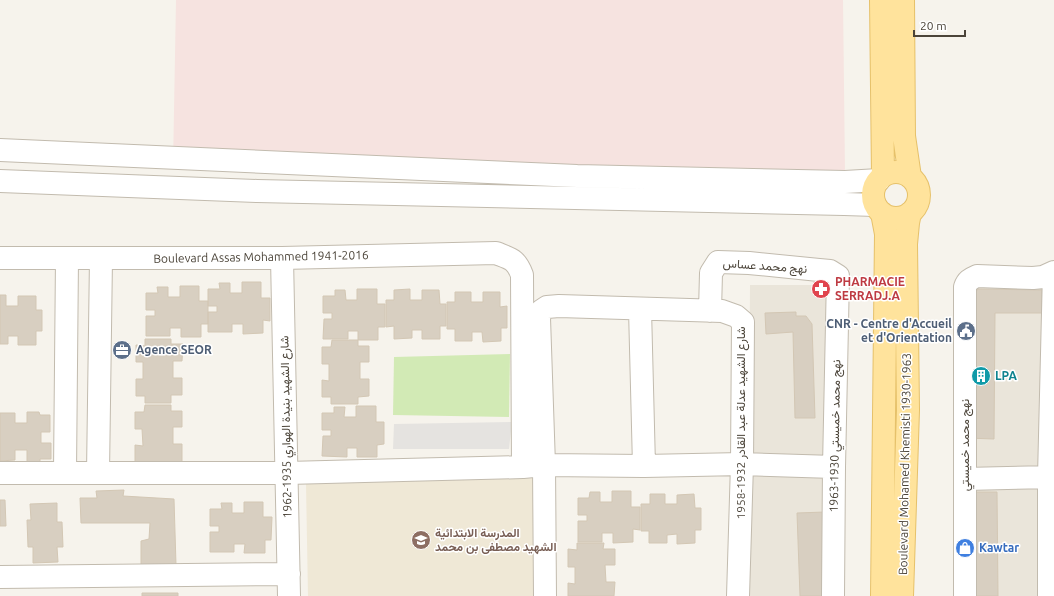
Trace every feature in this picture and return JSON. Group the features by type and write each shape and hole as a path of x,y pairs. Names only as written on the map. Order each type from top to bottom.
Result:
{"main road":[{"name":"Boulevard Mohamed Khemisti 1930-1963","path":"881,0 881,178 874,190 873,195 886,234 882,596"},
{"name":"Boulevard Mohamed Khemisti 1930-1963","path":"902,596 908,410 906,239 910,213 917,204 918,192 917,187 910,177 904,136 903,0"},
{"path":"881,178 887,174 897,172 910,177"},
{"path":"878,209 886,216 896,218 910,213"}],"street":[{"path":"0,150 577,176 837,182 881,178"},
{"path":"0,181 257,191 844,204 878,209"},
{"name":"Boulevard Assas Mohammed 1941-2016","path":"0,258 282,258 496,253 510,258 518,265 522,275 533,466"},
{"path":"65,472 67,258"},
{"path":"98,473 101,258"},
{"name":"شارع الشهيد بنيدة الهواري 1935-1962","path":"282,258 289,596"},
{"name":"نهج محمد عساس","path":"710,311 711,273 718,262 749,263 830,271 838,276"},
{"path":"1049,596 1054,272"},
{"name":"نهج محمد خميستي","path":"965,596 965,288 967,282 971,278 977,276 1033,278 1043,277 1054,272"},
{"name":"نهج محمد خميستي 1930-1963","path":"833,596 838,276"},
{"name":"شارع الشهيد عدلة عبد القادر 1932-1958","path":"533,466 539,318 541,311 547,307 559,306 640,310 710,311 729,313 736,316 743,322 742,464 738,596"},
{"path":"640,310 644,466"},
{"path":"0,473 287,473 533,466 742,464 834,467"},
{"path":"533,466 545,596"},
{"path":"965,479 1051,477"},
{"path":"0,577 289,574"}],"shaded area":[{"path":"176,0 843,0 845,173 173,166"},
{"path":"1044,282 1043,596 965,596 963,305 976,285"},
{"path":"750,285 826,285 835,293 831,596 748,596"},
{"path":"512,422 509,449 393,449 394,424"},
{"name":"المدرسة الابتدائية الشهيد مصطفى بن محمد","path":"535,478 537,596 308,596 306,484"}],"green space":[{"path":"510,354 509,417 393,415 394,357"}],"building":[{"path":"242,282 261,282 261,298 270,298 270,321 263,320 263,333 243,334 243,324 232,324 232,332 208,332 208,312 217,312 217,306 208,306 208,289 220,289 219,283 230,283 230,293 242,293"},
{"path":"180,286 199,286 199,301 208,301 208,324 201,324 201,337 181,337 181,328 170,328 170,336 146,336 146,316 155,316 155,310 146,310 146,293 158,293 157,287 168,287 168,297 180,297"},
{"path":"357,289 377,289 377,304 385,304 385,327 378,327 378,340 358,340 358,331 348,331 348,339 323,339 324,319 332,319 332,313 323,313 323,296 335,296 335,290 345,290 346,300 357,300"},
{"path":"410,289 410,300 422,300 422,290 439,290 440,304 446,304 446,326 440,326 440,339 422,339 422,330 412,330 412,338 394,339 394,326 386,327 386,300 394,300 394,290"},
{"name":"LPA","path":"978,289 1042,290 1042,313 995,313 994,439 966,438 968,303"},
{"path":"455,292 471,292 471,302 483,302 483,292 500,292 500,307 507,306 507,328 501,328 501,341 483,342 482,332 472,332 472,341 455,341 455,329 447,329 447,302 455,302"},
{"path":"0,295 6,295 6,306 18,306 18,296 36,296 36,310 42,310 42,331 36,331 36,345 18,345 18,336 8,336 8,344 0,344"},
{"path":"796,312 796,316 806,316 812,324 815,418 795,418 793,332 766,334 765,313"},
{"path":"145,339 171,339 171,344 183,344 182,361 173,361 173,378 182,378 182,395 171,395 171,403 145,403 145,396 136,396 136,379 143,379 143,362 136,362 136,345 145,346"},
{"path":"332,340 358,340 358,346 369,346 369,362 360,362 360,379 369,379 369,396 358,397 358,404 331,404 331,397 322,397 322,380 329,381 329,364 322,364 322,347 331,347"},
{"path":"145,405 171,405 171,411 182,411 182,427 173,427 173,444 182,444 182,462 171,462 171,470 135,462 135,445 143,446 142,429 135,429 135,412 144,412"},
{"path":"356,406 376,406 376,422 384,422 384,444 377,445 377,457 357,457 357,448 347,448 347,457 322,456 323,436 331,436 331,430 322,430 322,413 334,413 334,407 345,407 344,417 356,417"},
{"path":"27,412 39,412 40,415 50,415 50,432 41,432 41,443 51,443 51,459 40,459 40,462 27,462 27,450 15,450 15,460 0,461 0,413 15,413 15,423 27,423"},
{"path":"124,490 123,496 174,499 176,565 141,566 141,541 149,539 150,523 81,523 80,498 97,498 96,491"},
{"path":"612,491 631,491 631,507 640,507 640,530 633,529 633,542 613,543 613,533 602,533 602,542 578,542 578,521 587,521 587,515 578,515 578,498 589,498 590,492 600,492 600,502 612,502"},
{"path":"967,492 997,492 998,596 968,596"},
{"path":"650,494 665,494 665,504 677,504 677,495 694,494 695,508 701,508 701,530 695,530 695,543 677,544 677,534 667,535 667,543 649,543 649,531 641,531 641,504 650,504"},
{"path":"0,500 5,500 6,526 0,526"},
{"path":"244,502 263,502 263,517 272,517 271,540 265,540 265,553 244,553 245,544 234,544 234,552 210,552 210,532 219,532 219,526 210,526 210,509 222,509 221,503 232,503 232,513 244,513"},
{"path":"57,503 57,522 62,522 63,547 57,547 58,562 33,563 33,547 28,547 27,520 31,520 30,504"},
{"path":"825,512 828,596 800,596 797,513"},
{"path":"577,543 604,543 603,549 615,549 615,565 605,565 606,582 615,582 614,596 568,596 568,583 575,584 575,567 568,567 568,549 577,550"},
{"path":"142,593 178,593 178,596 142,596"}],"place":[{"name":"PHARMACIE SERRADJ.A","path":"821,289"},
{"name":"CNR - Centre d'Accueil et d'Orientation","path":"966,331"},
{"name":"Agence SEOR","path":"122,350"},
{"name":"LPA","path":"981,376"},
{"name":"المدرسة الابتدائية الشهيد مصطفى بن محمد","path":"421,540"},
{"name":"Kawtar","path":"965,548"}]}
